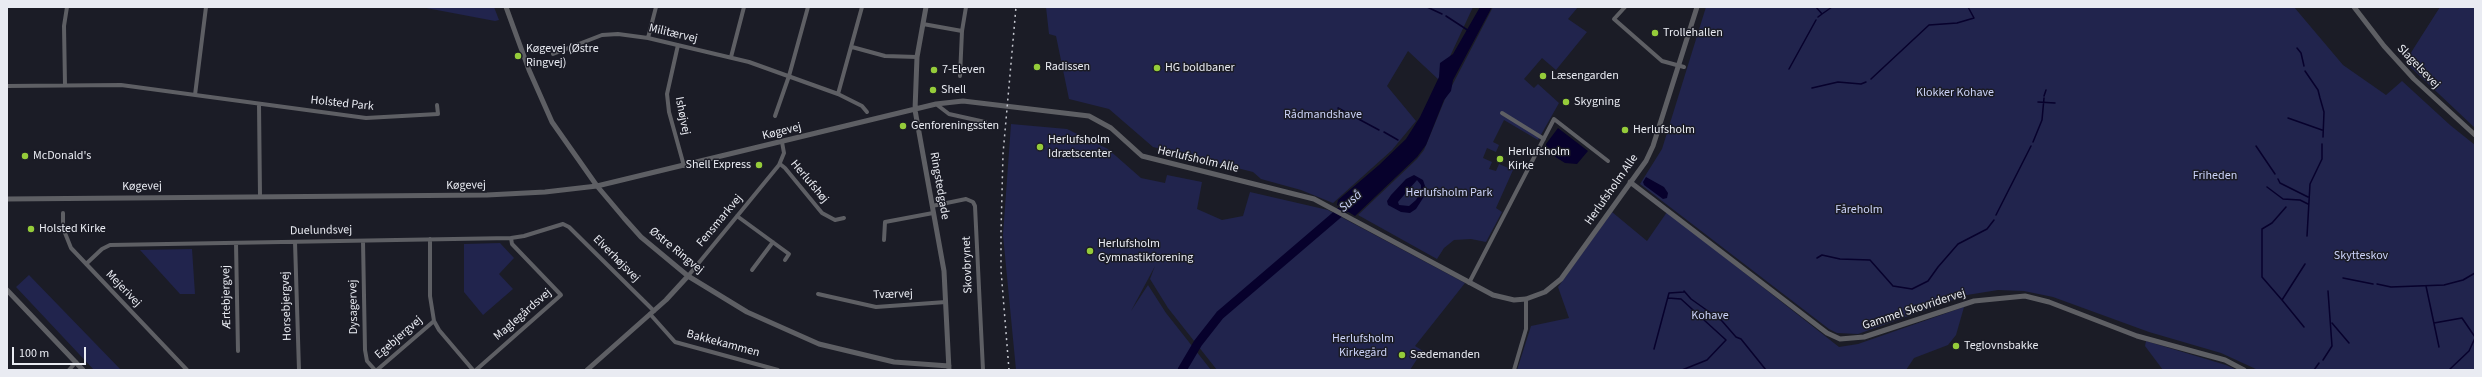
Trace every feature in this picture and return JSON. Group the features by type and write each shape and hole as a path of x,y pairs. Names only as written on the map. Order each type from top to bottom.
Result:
{"street":[{"path":"65,85 64,26 67,7"},
{"path":"195,95 206,7"},
{"name":"Østre Ringvej","path":"506,7 529,70 547,111 597,186 641,237 688,276 747,312 819,344 894,362 949,368"},
{"path":"648,38 656,7"},
{"path":"731,58 744,7"},
{"path":"775,116 789,76 808,7"},
{"path":"838,94 862,7"},
{"name":"Ringstedgade","path":"926,7 917,57 916,110 944,271 949,368"},
{"path":"960,76 962,31 966,7"},
{"path":"1625,7 1614,19 1662,61 1681,67"},
{"name":"Herlufsholm Alle","path":"916,110 936,104 963,101 1088,116 1111,128 1135,151 1150,159 1262,185 1329,205 1469,283 1505,298 1526,299 1545,292 1561,279 1646,161 1653,146 1681,67 1697,7"},
{"name":"Slagelsevej","path":"2354,7 2384,46 2414,79 2475,135"},
{"path":"923,24 962,31"},
{"name":"Militærvej","path":"553,54 602,35 618,34 648,38 731,58 789,76 838,94 862,106 867,112"},
{"name":"Ishøjvej","path":"678,45 667,94 669,112 684,166"},
{"path":"852,47 884,56 917,57"},
{"name":"Holsted Park","path":"7,86 121,85 371,118 438,114 437,105"},
{"path":"259,104 260,196"},
{"path":"936,104 940,109 949,114 985,122"},
{"name":"Køgevej","path":"7,199 260,196 488,196 531,194 597,186 916,110"},
{"path":"1502,113 1544,139"},
{"name":"Herlufsholm Alle","path":"1469,283 1554,119 1608,161"},
{"path":"780,164 784,153 782,142"},
{"name":"Fensmarkvej","path":"586,370 652,313 688,276 780,164"},
{"name":"Herlufshøj","path":"780,164 822,213 835,220 844,218"},
{"name":"Gammel Skovridervej","path":"1630,182 1827,333 1840,339 1864,337 1974,301 2025,296 2049,302 2137,336 2225,360 2244,370"},
{"name":"Skovbrynet","path":"932,206 966,200 973,202 975,206 982,370"},
{"name":"Mejerivej","path":"63,213 65,237 71,248 187,370"},
{"path":"884,240 885,222 933,213"},
{"path":"737,216 789,254 784,260"},
{"name":"Duelundsvej","path":"86,264 102,249 110,245 511,238 530,234 561,224"},
{"name":"Elverhøjsvej","path":"561,224 569,227 652,313"},
{"name":"Maglegårdsvej","path":"475,370 561,295 512,244 511,238"},
{"path":"430,239 430,296 434,321 439,330 475,370"},
{"name":"Dysagervej","path":"363,241 365,350 367,361 376,370"},
{"name":"Horsebjergvej","path":"295,242 299,370"},
{"path":"752,270 773,242"},
{"name":"Ærtebjergvej","path":"236,243 238,351"},
{"path":"7,290 83,370"},
{"name":"Tværvej","path":"818,294 876,307 946,302"},
{"path":"1514,370 1526,329 1526,299"},
{"name":"Bakkekammen","path":"652,313 675,342 778,370"},
{"name":"Egebjergvej","path":"376,370 434,321"},
{"path":"69,370 76,362"}],"green space":[{"path":"421,7 494,7 499,20 495,21"},
{"name":"Rådmandshave","path":"1046,7 1473,7 1439,80 1408,51 1387,86 1416,121 1392,150 1333,203 1301,190 1261,179 1253,172 1153,147 1109,109 1069,99 1056,36 1049,34"},
{"name":"Herlufsholm Park","path":"1493,7 1578,7 1568,19 1587,32 1556,70 1542,58 1524,79 1534,88 1538,84 1559,103 1538,140 1504,120 1493,142 1499,145 1496,152 1487,148 1483,158 1492,162 1489,169 1496,171 1499,164 1513,170 1496,208 1502,212 1486,242 1471,239 1454,240 1444,248 1437,259 1358,215 1417,159 1424,150 1445,99"},
{"name":"Friheden","path":"1706,7 2294,7 2343,65 2386,95 2402,81 2450,125 2475,145 2475,370 2258,370 2221,353 2149,332 2053,297 2024,291 1998,290 1967,295 1858,334 1837,333 1829,329 1640,184 1662,149"},
{"path":"2440,7 2475,7 2475,128 2405,62"},
{"name":"Herlufsholm Kirkegård","path":"1011,124 1067,129 1108,149 1141,178 1165,183 1167,175 1202,182 1197,209 1222,220 1243,216 1250,192 1328,210 1465,283 1415,346 1428,354 1428,356 1422,354 1419,356 1410,370 1217,370 1168,308 1150,279 1155,266 1131,311 1148,285 1166,313 1211,370 1016,370 1003,235"},
{"name":"Kohave","path":"1612,212 1647,241 1667,212 1839,347 1858,344 1964,307 1956,335 1948,345 1914,358 1906,370 1517,370 1531,326 1569,318 1558,287"},
{"path":"500,243 514,258 499,274 513,289 483,315 464,292 464,244"},
{"path":"192,249 195,294 180,294 140,250"},
{"path":"29,275 121,370 94,370 16,287"},
{"path":"2146,341 2226,365 2237,370 2163,370 2145,346"}],"water":[{"path":"1480,7 1492,7 1453,80 1451,91 1444,100 1426,145 1417,157 1355,216 1337,205 1338,200 1379,165 1406,139 1420,117 1439,77 1440,63 1453,54"},
{"path":"1558,128 1588,151 1577,164 1565,163 1546,151 1546,144"},
{"path":"1414,175 1423,180 1427,192 1416,209 1410,213 1401,212 1388,205 1387,201 1406,179","holes":["1417,180 1421,185 1421,191 1416,200 1409,206 1399,205 1398,202"]},
{"path":"1646,177 1664,187 1668,193 1667,198 1663,199 1644,185 1643,182"}],"waterway":[{"path":"1427,7 1442,14"},
{"path":"1816,7 1822,14 1832,7"},
{"path":"1871,79 1929,25 1957,23 1974,18 1968,7"},
{"path":"1818,17 1822,14"},
{"path":"1446,16 1469,31"},
{"path":"1789,69 1816,20"},
{"path":"2297,48 2301,53 2304,66"},
{"path":"2305,71 2318,90 2324,112 2323,137"},
{"path":"1812,88 1838,82 1861,84 1866,82"},
{"path":"2044,96 2046,90"},
{"path":"2033,142 2042,120 2044,98"},
{"path":"2038,102 2055,103"},
{"path":"1338,108 1379,130"},
{"path":"2288,118 2322,130"},
{"path":"1384,132 1398,140"},
{"path":"2307,236 2310,184 2322,159 2322,144"},
{"path":"1996,215 2031,146"},
{"path":"2256,146 2275,174"},
{"path":"2278,179 2280,183 2308,197"},
{"path":"2267,187 2283,199 2300,200 2308,204"},
{"name":"Suså","path":"1182,370 1198,343 1220,315 1352,202"},
{"path":"2282,300 2262,277 2262,229 2272,223 2286,207"},
{"path":"1817,258 1822,255 1840,259 1870,260 1893,286 1912,289 1928,281 1958,244 1987,229 1994,220"},
{"path":"2304,327 2282,300 2305,264"},
{"path":"2377,284 2391,287 2444,285 2463,280 2475,273"},
{"path":"2343,278 2373,284"},
{"path":"2426,286 2439,347"},
{"path":"1684,291 1691,299 1722,321 1736,337 1741,339 1766,370"},
{"path":"2323,360 2332,346 2328,291"},
{"path":"1654,349 1669,293 1684,292"},
{"path":"1668,298 1681,299 1726,340 1707,360 1682,370"},
{"path":"2434,323 2462,318 2475,337"},
{"path":"2332,323 2349,343"},
{"path":"2449,370 2469,351 2475,338"},
{"path":"2314,370 2319,363"}],"railway":[{"path":"1009,370 1001,270 1001,232 1003,154 1016,7"}],"place":[{"name":"Trollehallen","path":"1655,33"},
{"name":"Køgevej (Østre Ringvej)","path":"518,56"},
{"name":"Radissen","path":"1037,67"},
{"name":"HG boldbaner","path":"1157,68"},
{"name":"7-Eleven","path":"934,70"},
{"name":"Læsengarden","path":"1543,76"},
{"name":"Shell","path":"933,90"},
{"name":"Skygning","path":"1566,102"},
{"name":"Genforeningssten","path":"903,126"},
{"name":"Herlufsholm","path":"1625,130"},
{"name":"Herlufsholm Idrætscenter","path":"1040,147"},
{"name":"McDonald's","path":"25,156"},
{"name":"Herlufsholm Kirke","path":"1500,159"},
{"name":"Shell Express","path":"759,165"},
{"name":"Holsted Kirke","path":"31,229"},
{"name":"Herlufsholm Gymnastikforening","path":"1090,251"},
{"name":"Teglovnsbakke","path":"1956,346"},
{"name":"Sædemanden","path":"1402,355"}],"park label":[{"name":"Klokker Kohave","path":"1955,93"},
{"name":"Fåreholm","path":"1859,210"},
{"name":"Skytteskov","path":"2361,256"}]}
